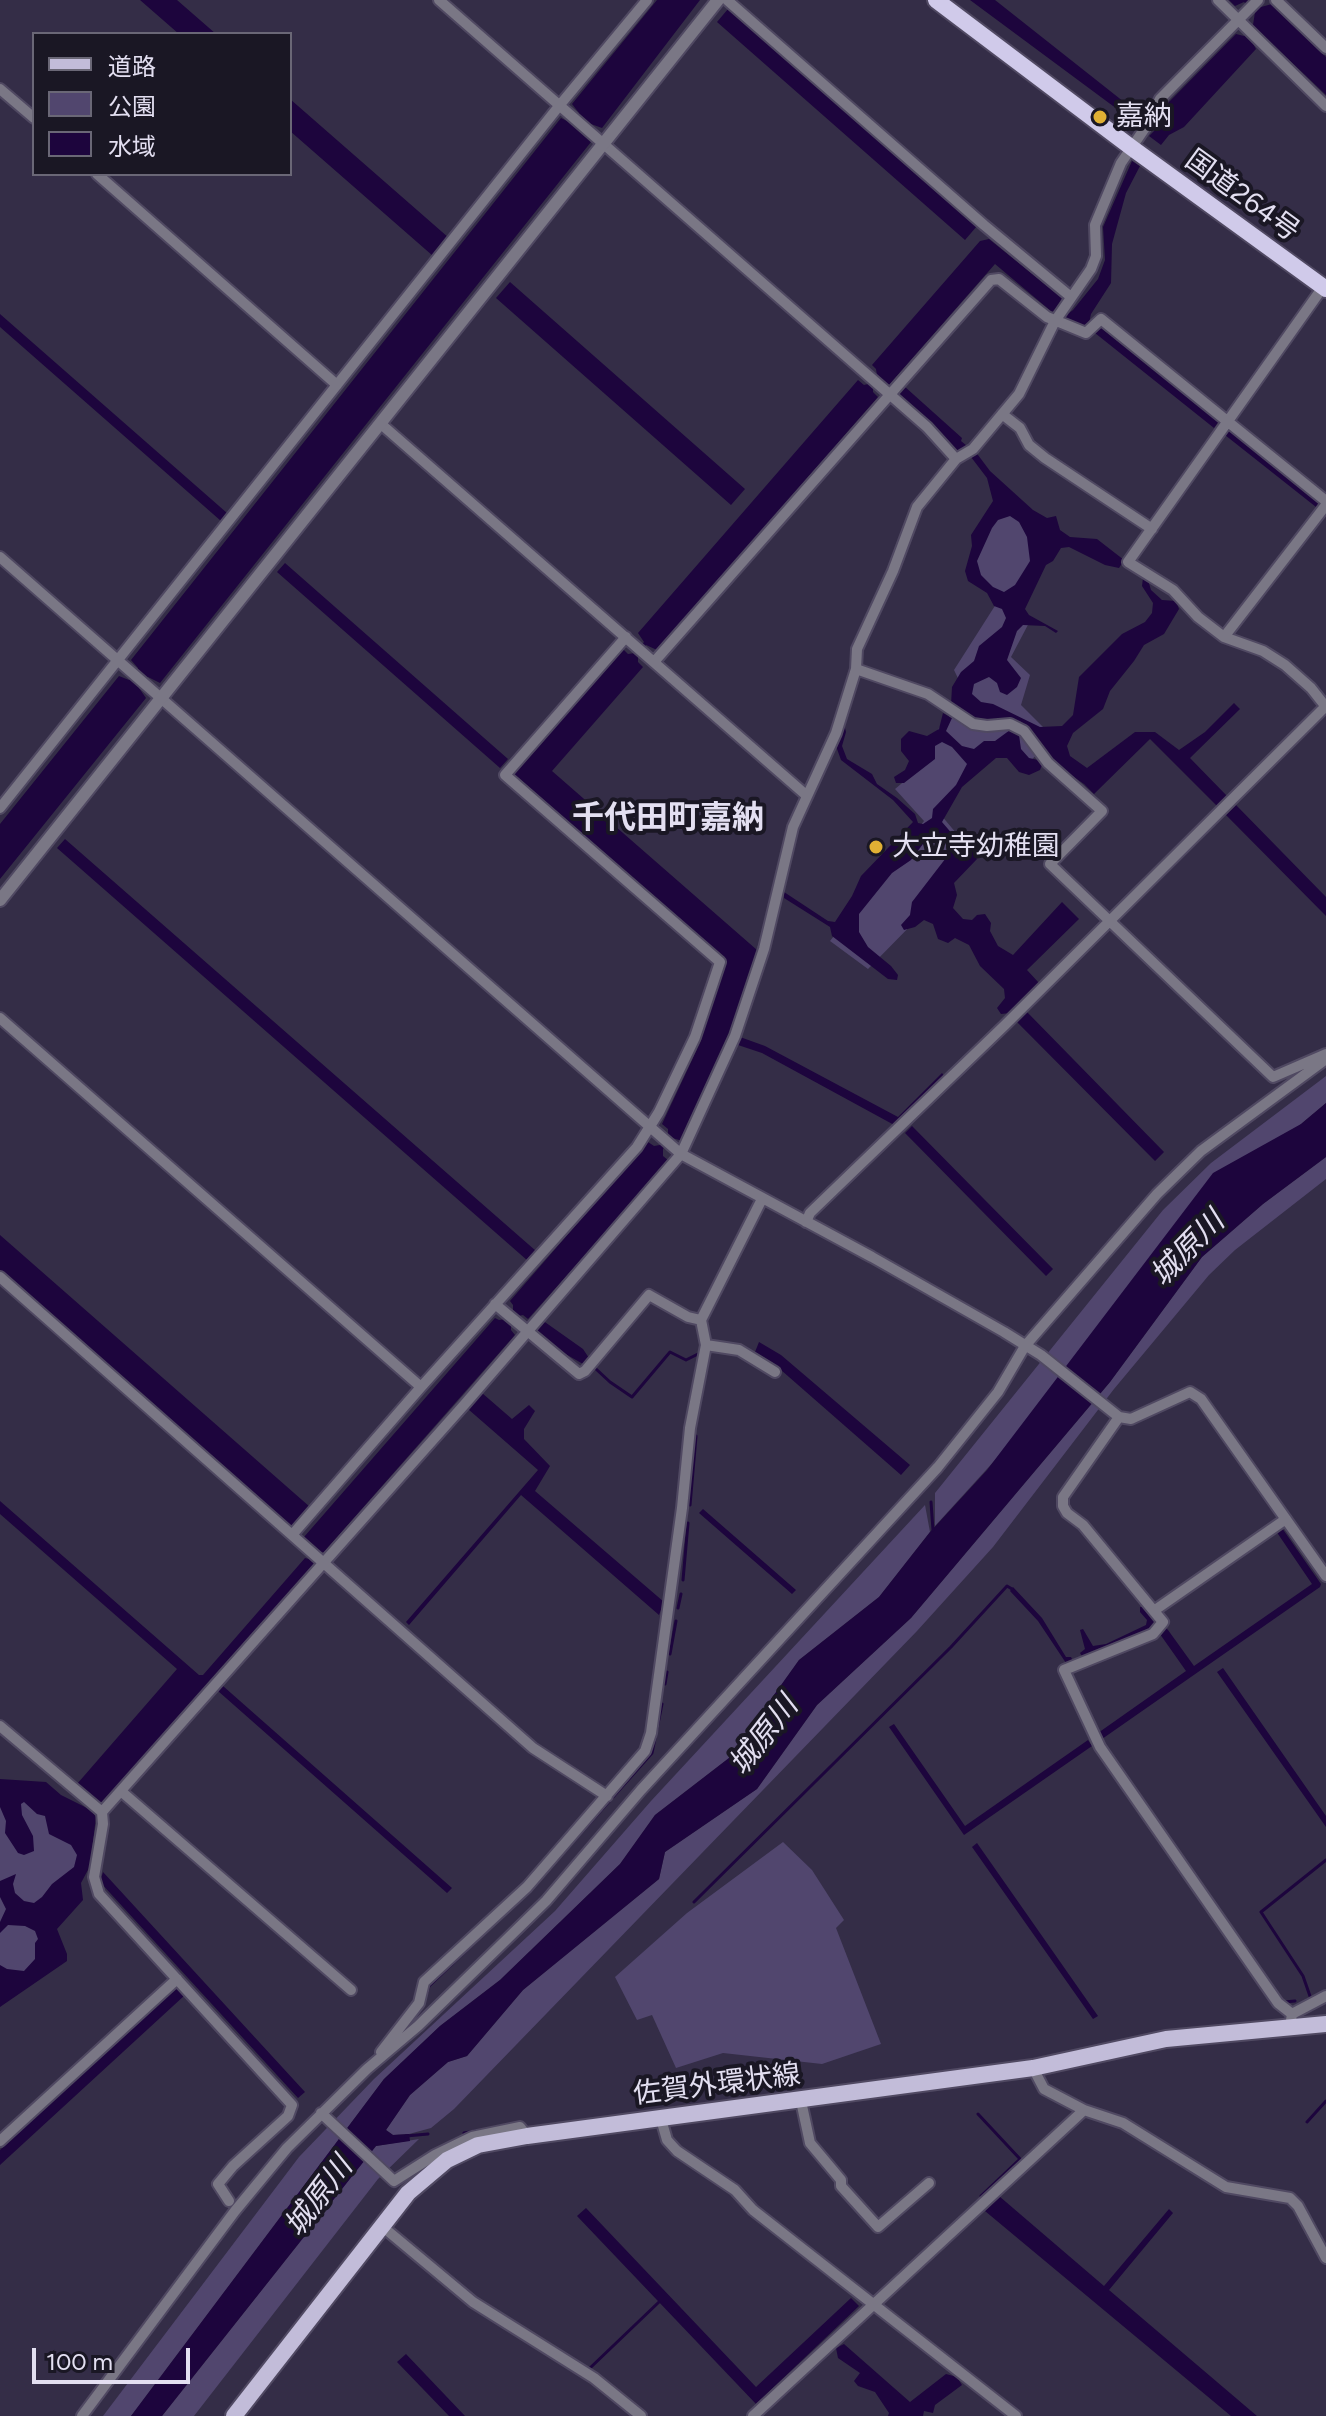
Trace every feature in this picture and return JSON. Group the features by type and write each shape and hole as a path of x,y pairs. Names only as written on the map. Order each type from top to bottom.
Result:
{"highway":[{"name":"国道264号","path":"936,0 1324,288"}],"main road":[{"name":"佐賀外環状線","path":"234,2416 408,2193 447,2160 478,2145 1033,2068 1166,2039 1291,2020 1326,2024"}],"street":[{"path":"439,0 888,395 964,454"},
{"path":"0,808 559,106 647,0"},
{"path":"0,900 718,0"},
{"path":"727,0 972,215 1071,297"},
{"path":"1218,0 1326,106"},
{"path":"102,1812 318,1557 464,1405 681,1154 735,1036 757,974 793,827 836,733 856,669 857,649 893,571 917,507 1002,414 1029,376 1059,314 1091,269 1096,256 1095,225 1121,163 1160,99 1258,0"},
{"path":"1276,0 1326,48"},
{"path":"0,89 32,116"},
{"path":"99,176 337,385"},
{"path":"654,662 991,280 999,279 1086,333 1101,319 1326,503 1224,637"},
{"path":"806,1222 810,1213 1326,707 1311,688 1285,665 1263,651 1224,637 1198,617 1173,590 1128,562 1324,288"},
{"path":"1002,414 1020,428 1029,445 1045,458 1152,529"},
{"path":"381,424 806,795"},
{"path":"0,557 681,1154 872,1257 1041,1355 1116,1414 1131,1419 1190,1392 1201,1399 1326,1576"},
{"path":"292,1535 637,1147 650,1129 695,1037 720,962 505,775 626,637"},
{"path":"856,669 928,694 973,724 1010,724 1024,731 1045,759 1102,811 1050,864 1273,1077 1326,1056"},
{"path":"0,1018 421,1387"},
{"path":"82,2413 235,2211 287,2148 546,1901 652,1779 938,1467 998,1392 1025,1346 1157,1194 1201,1151 1326,1056"},
{"path":"367,2069 419,2003 424,1982 527,1887 645,1751 651,1733 690,1428 706,1345 701,1320 762,1199"},
{"path":"0,1277 533,1748 607,1796"},
{"path":"495,1304 579,1374 585,1371 649,1295 688,1317 701,1320"},
{"path":"706,1345 739,1350 775,1372"},
{"path":"1116,1414 1063,1497 1063,1506 1083,1525 1163,1622 1160,1628 1064,1670 1100,1747 1291,2020 1326,1996"},
{"path":"1155,1610 1286,1519"},
{"path":"0,1726 102,1812 103,1824 94,1877 99,1894 292,2105 288,2116 233,2166 218,2184 229,2201"},
{"path":"122,1792 351,1990"},
{"path":"0,2141 177,1979"},
{"path":"1033,2068 1044,2089 1084,2110 1123,2123 1226,2187 1290,2198 1298,2206 1326,2258"},
{"path":"801,2101 810,2143 841,2180 841,2186 878,2227 929,2183"},
{"path":"753,2416 1084,2110"},
{"path":"321,2113 394,2181 435,2155 472,2137 520,2127 527,2136"},
{"path":"661,2119 667,2140 677,2151 735,2190 753,2210 1016,2416"},
{"path":"383,2227 473,2302 594,2378 641,2416"}],"green space":[{"path":"1005,491 1061,537 1019,610 1030,621 1011,657 1030,675 1021,705 1054,738 1021,770 1000,744 936,809 977,858 868,969 830,941 924,821 895,789 932,758 928,742 966,695 954,670 998,601 971,565"},
{"path":"1326,1076 1326,1103 1301,1124 935,1526 935,1493 1163,1210 1211,1163"},
{"path":"1326,1157 1326,1179 1235,1250 1209,1275 1114,1389 993,1547 917,1631 454,2109 431,2128 393,2135 386,2130 410,2095 448,2062 467,2056 523,1990 659,1879 665,1852 757,1789 817,1705 911,1618 1110,1382 1202,1257 1263,1204"},
{"path":"925,1505 930,1532 879,1597 799,1660 729,1758 655,1815 620,1864 500,1980 440,2026 384,2079 131,2416 103,2416 299,2157 374,2079 555,1911 651,1801"},
{"path":"0,1790 82,1824 82,1868 43,1924 59,1959 0,1996"},
{"path":"783,1842 812,1870 844,1920 836,1928 881,2044 822,2064 723,2053 676,2068 652,2015 637,2020 615,1977 687,1913"},
{"path":"419,2139 378,2179 194,2416 162,2416 376,2146"}],"water":[{"path":"140,0 177,0 214,32 177,32"},
{"path":"657,0 700,0 602,128 591,124 584,132 591,142 160,683 148,677 139,688 146,698 0,879 0,824 119,676 129,680 138,668 131,660 561,118 571,123 579,113 572,104"},
{"path":"970,0 995,0 1143,117 1142,124 1140,126"},
{"path":"1229,0 1254,0 1261,7 1272,4 1326,57 1326,95 1261,33 1252,42 1256,49 1184,127 1169,135 1161,145 1149,136 1156,129 1167,104 1236,34 1244,36 1253,25 1255,12 1244,2 1235,6"},
{"path":"728,9 977,226 965,240 717,22"},
{"path":"292,101 449,238 433,256 292,133"},
{"path":"1132,161 1140,166 1126,193 1112,244 1111,283 1091,314 1089,323 1084,327 1069,321 1055,310 1052,312 995,264 889,385 881,379 873,388 878,397 657,650 646,645 638,656 638,662 643,667 552,771 757,950 728,1038 683,1141 672,1138 663,1149 663,1156 669,1161 528,1319 518,1316 511,1324 515,1335 324,1552 319,1553 313,1566 101,1805 77,1784 177,1669 0,1514 0,1501 199,1675 203,1675 305,1558 309,1559 317,1550 304,1537 495,1318 506,1319 513,1311 510,1301 648,1142 654,1146 660,1145 668,1135 668,1129 662,1124 700,1043 726,959 514,774 623,649 628,654 635,653 644,642 638,633 858,380 864,385 868,384 877,375 872,365 980,241 989,239 1062,298 1058,306 1069,313 1073,310 1098,279 1105,260 1103,227"},
{"path":"510,282 745,489 731,505 496,298"},
{"path":"0,314 227,513 221,521 0,327"},
{"path":"1100,327 1219,421 1214,428 1095,333"},
{"path":"904,386 962,438 961,441 978,455 990,471 1033,510 1047,518 1056,516 1060,530 1070,537 1097,539 1124,560 1119,568 1105,565 1069,547 1061,548 1053,561 1046,565 1025,609 1029,615 1058,631 1056,633 1045,626 1023,625 1017,631 1007,660 1021,678 1017,687 1007,695 1000,692 997,683 989,677 974,684 972,694 981,702 993,704 1040,727 1062,726 1073,715 1079,677 1122,634 1145,622 1152,613 1153,603 1142,586 1143,578 1148,580 1151,590 1162,600 1176,601 1179,609 1164,634 1144,645 1110,691 1103,709 1073,733 1067,746 1070,756 1087,768 1135,732 1155,732 1179,750 1205,732 1234,703 1240,709 1190,758 1227,796 1217,806 1150,739 1094,794 1049,760 1040,770 1029,775 1019,772 1007,758 996,758 962,787 942,822 954,836 970,847 977,859 954,883 957,895 953,908 963,919 972,920 977,915 985,914 998,946 1013,955 1062,902 1079,919 1027,970 1039,983 1010,1013 1001,1014 997,1008 1005,998 1004,989 980,966 969,945 955,938 948,943 938,939 933,924 924,920 904,930 901,925 910,915 912,902 949,854 945,841 935,836 926,840 911,860 892,873 859,914 859,932 868,947 891,966 898,975 897,980 888,979 832,936 830,927 784,898 784,892 828,921 835,922 861,876 913,822 893,800 841,760 836,746 844,724 846,732 842,746 847,759 872,774 877,784 897,798 915,814 918,823 923,824 932,818 933,809 956,785 967,764 952,747 942,742 935,746 935,759 904,783 896,783 894,777 905,770 909,761 901,751 901,739 909,731 927,736 939,729 943,713 952,718 946,731 962,746 974,749 984,741 995,741 1010,730 1019,735 1021,749 1029,758 1038,760 1046,755 1021,722 1009,718 989,723 977,720 951,705 952,687 961,672 974,661 979,646 1002,627 1006,618 987,593 968,581 965,571 972,546 971,535 993,501 987,478 971,457 963,451 956,451 898,393","holes":["1010,516 1019,522 1027,537 1030,561 1015,585 1004,592 993,587 981,575 977,561 998,520"]},
{"path":"1228,430 1319,502 1316,507 1225,435"},
{"path":"285,563 508,759 500,768 277,572"},
{"path":"1236,805 1326,897 1326,916 1226,815"},
{"path":"65,839 536,1251 528,1261 57,848"},
{"path":"1027,1012 1164,1152 1155,1161 1017,1022"},
{"path":"740,1037 765,1046 898,1117 942,1073 945,1077 896,1126 762,1053 738,1045"},
{"name":"城原川","path":"1326,1103 1326,1157 1263,1204 1202,1257 1110,1382 911,1618 817,1705 757,1789 665,1852 659,1879 523,1990 467,2056 448,2062 410,2095 386,2130 393,2135 409,2134 410,2141 376,2146 162,2416 131,2416 384,2079 440,2026 500,1980 620,1864 655,1815 729,1758 799,1660 879,1597 930,1532 987,1470 1213,1173 1301,1124"},
{"path":"912,1126 1053,1269 1046,1276 905,1133"},
{"path":"0,1235 310,1507 292,1527 0,1271"},
{"path":"542,1320 583,1349 589,1358 583,1364 555,1348 534,1331"},
{"path":"759,1342 781,1355 910,1465 901,1475 773,1363 755,1352"},
{"path":"482,1393 512,1419 529,1405 535,1411 524,1429 524,1439 550,1466 535,1491 664,1602 659,1615 521,1495 409,1625 406,1622 538,1470 468,1409"},
{"path":"703,1509 796,1590 792,1594 699,1513"},
{"path":"1282,1528 1321,1584 1320,1587 1102,1739 1098,1733 1186,1671 1155,1627 1083,1658 1080,1653 1085,1649 1080,1630 1083,1629 1093,1646 1106,1644 1146,1625 1147,1620 1140,1612 1140,1607 1145,1607 1168,1630 1194,1666 1312,1584 1276,1531"},
{"path":"1013,1587 1042,1618 1066,1657 1071,1657 1073,1661 1066,1663 1038,1621 1010,1591"},
{"path":"1223,1668 1326,1816 1326,1827 1217,1672"},
{"path":"223,1686 452,1888 447,1893 218,1691"},
{"path":"894,1724 965,1826 1088,1740 1092,1746 964,1835 889,1727"},
{"path":"0,1779 46,1782 61,1795 91,1810 96,1817 90,1866 81,1883 83,1900 57,1929 67,1961 0,2007 0,1965 24,1971 35,1959 38,1939 35,1931 25,1926 8,1925 0,1933 0,1922 6,1909 0,1897 0,1881 16,1874 13,1884 15,1893 24,1901 34,1903 74,1867 77,1855 71,1845 49,1834 45,1816 37,1814 24,1802 21,1804 22,1815 33,1836 34,1851 24,1855 18,1853 5,1833 6,1821 0,1807"},
{"path":"977,1843 1098,2016 1093,2019 972,1847"},
{"path":"103,1872 305,2092 298,2098 100,1882"},
{"path":"177,1987 185,1995 0,2165 0,2150"},
{"path":"999,2196 1104,2286 1169,2209 1173,2213 1109,2290 1257,2416 1231,2416 985,2211"},
{"path":"586,2208 756,2387 851,2298 859,2306 756,2404 577,2216"},
{"path":"844,2344 910,2402 946,2374 957,2377 962,2385 935,2405 933,2413 924,2411 923,2416 888,2416 875,2392 858,2386 854,2381 860,2373 838,2358 836,2348"},
{"path":"406,2354 465,2416 449,2416 397,2362"}],"waterway":[{"path":"596,1369 632,1397 670,1352 686,1360 700,1353"},
{"path":"690,1505 696,1436"},
{"path":"931,1502 933,1530"},
{"path":"683,1580 688,1523"},
{"path":"694,1902 951,1647 1007,1586 1012,1589"},
{"path":"678,1608 681,1594"},
{"path":"670,1654 676,1621"},
{"path":"665,1684 667,1672"},
{"path":"532,1888 652,1753 662,1704"},
{"path":"1307,2000 1311,1999 1303,1976 1261,1912 1326,1860"},
{"path":"426,1995 429,1986 512,1907"},
{"path":"1284,2002 1295,2001"},
{"path":"1307,2122 1326,2101"},
{"path":"978,2114 1020,2159 981,2196"},
{"path":"464,2133 476,2131"},
{"path":"406,2136 428,2134"},
{"path":"590,2368 659,2302"}],"place":[{"name":"嘉納","path":"1100,117"},
{"name":"大立寺幼稚園","path":"876,847"}],"district":[{"name":"千代田町嘉納","path":"668,819"}]}
